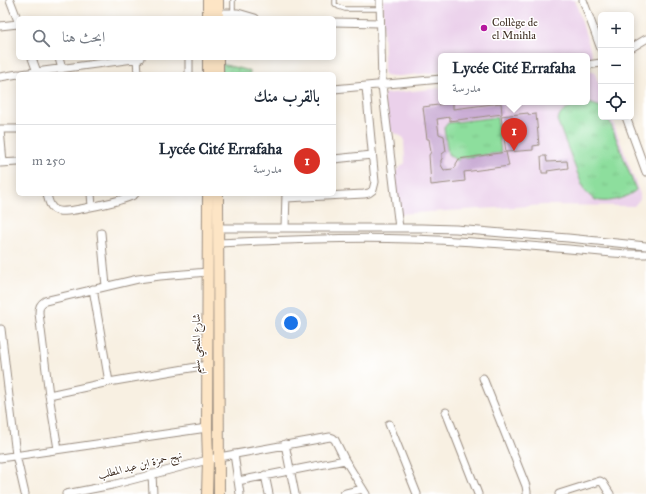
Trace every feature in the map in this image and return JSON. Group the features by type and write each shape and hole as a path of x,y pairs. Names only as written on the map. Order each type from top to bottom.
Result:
{"main road":[{"path":"208,0 208,16"},
{"path":"218,0 218,16"},
{"path":"208,60 208,72"},
{"path":"218,60 218,72"},
{"name":"شارع المنجي سليم","path":"207,494 208,196"},
{"name":"شارع المنجي سليم","path":"218,196 219,494"}],"street":[{"path":"10,0 16,16"},
{"path":"380,0 382,85 398,228"},
{"path":"586,1 601,48"},
{"path":"218,16 233,12 248,16"},
{"path":"0,26 16,22"},
{"path":"336,22 380,22"},
{"path":"634,46 646,39"},
{"path":"33,60 37,72 123,60"},
{"path":"60,60 62,69"},
{"path":"137,60 138,72"},
{"path":"189,60 189,72"},
{"path":"0,77 16,74"},
{"path":"336,90 438,79"},
{"path":"336,194 369,193 373,190 375,182 366,86"},
{"path":"627,120 643,153 646,172"},
{"path":"16,129 0,129 1,162 16,162"},
{"path":"336,160 372,154"},
{"path":"48,196 53,209 59,211 92,206 131,196"},
{"path":"91,196 92,206"},
{"path":"285,228 286,196"},
{"path":"218,228 456,229 646,246"},
{"path":"456,229 456,240"},
{"path":"101,233 106,286"},
{"path":"218,243 309,239 456,240 627,254 646,254"},
{"path":"58,449 49,395 39,313 40,306 45,301 106,286 160,276 208,272"},
{"path":"93,289 109,382"},
{"path":"1,329 16,455 25,494"},
{"path":"49,395 109,382 208,366"},
{"path":"483,378 526,486 527,494"},
{"path":"446,412 478,494"},
{"path":"389,424 417,494"},
{"path":"0,458 207,428"},
{"name":"نهج حمزة ابن عبد المطلب","path":"66,494 112,485 219,457 330,437 335,440 345,460"},
{"path":"285,444 295,494"},
{"path":"234,454 240,494"},
{"path":"238,480 345,460 364,492 344,494"},
{"path":"152,474 153,494"},
{"path":"265,475 269,494"},
{"path":"559,494 600,481 610,494"}],"lane":[{"path":"233,0 233,12"},
{"path":"335,0 335,4 345,9 380,9"}],"shaded area":[{"name":"Collège de el Mnihla","path":"383,0 575,0 593,58 590,58 590,53 438,53 438,72 390,77 384,74"},
{"path":"594,71 598,82 598,120 612,120 640,194 640,199 634,206 544,205 397,214 394,173 405,163 404,138 388,129 383,94 438,88 438,105 590,105 590,72"}],"green space":[{"path":"222,64 250,71 250,72 222,72"},
{"path":"590,103 598,106 598,120 609,120 636,190 627,196 616,200 599,201 591,197 584,190 557,120 565,110 576,105 590,105"},
{"path":"497,117 501,153 459,158 457,161 448,154 444,128 448,123"}],"building":[{"path":"453,105 453,109 485,105 501,105 502,114 450,121 450,117 437,119 439,134 444,136 446,151 442,154 441,165 444,170 453,169 456,167 459,159 506,152 509,166 464,172 465,181 431,185 429,155 431,152 429,139 427,139 423,107"},
{"path":"528,113 529,115 536,114 539,145 533,146 533,150 506,152 501,116"},
{"path":"541,156 546,156 547,162 567,161 568,168 542,173"}],"place":[{"name":"Collège de el Mnihla","path":"484,28"},
{"name":"Lycée Cité Errafaha","path":"514,151"}]}
